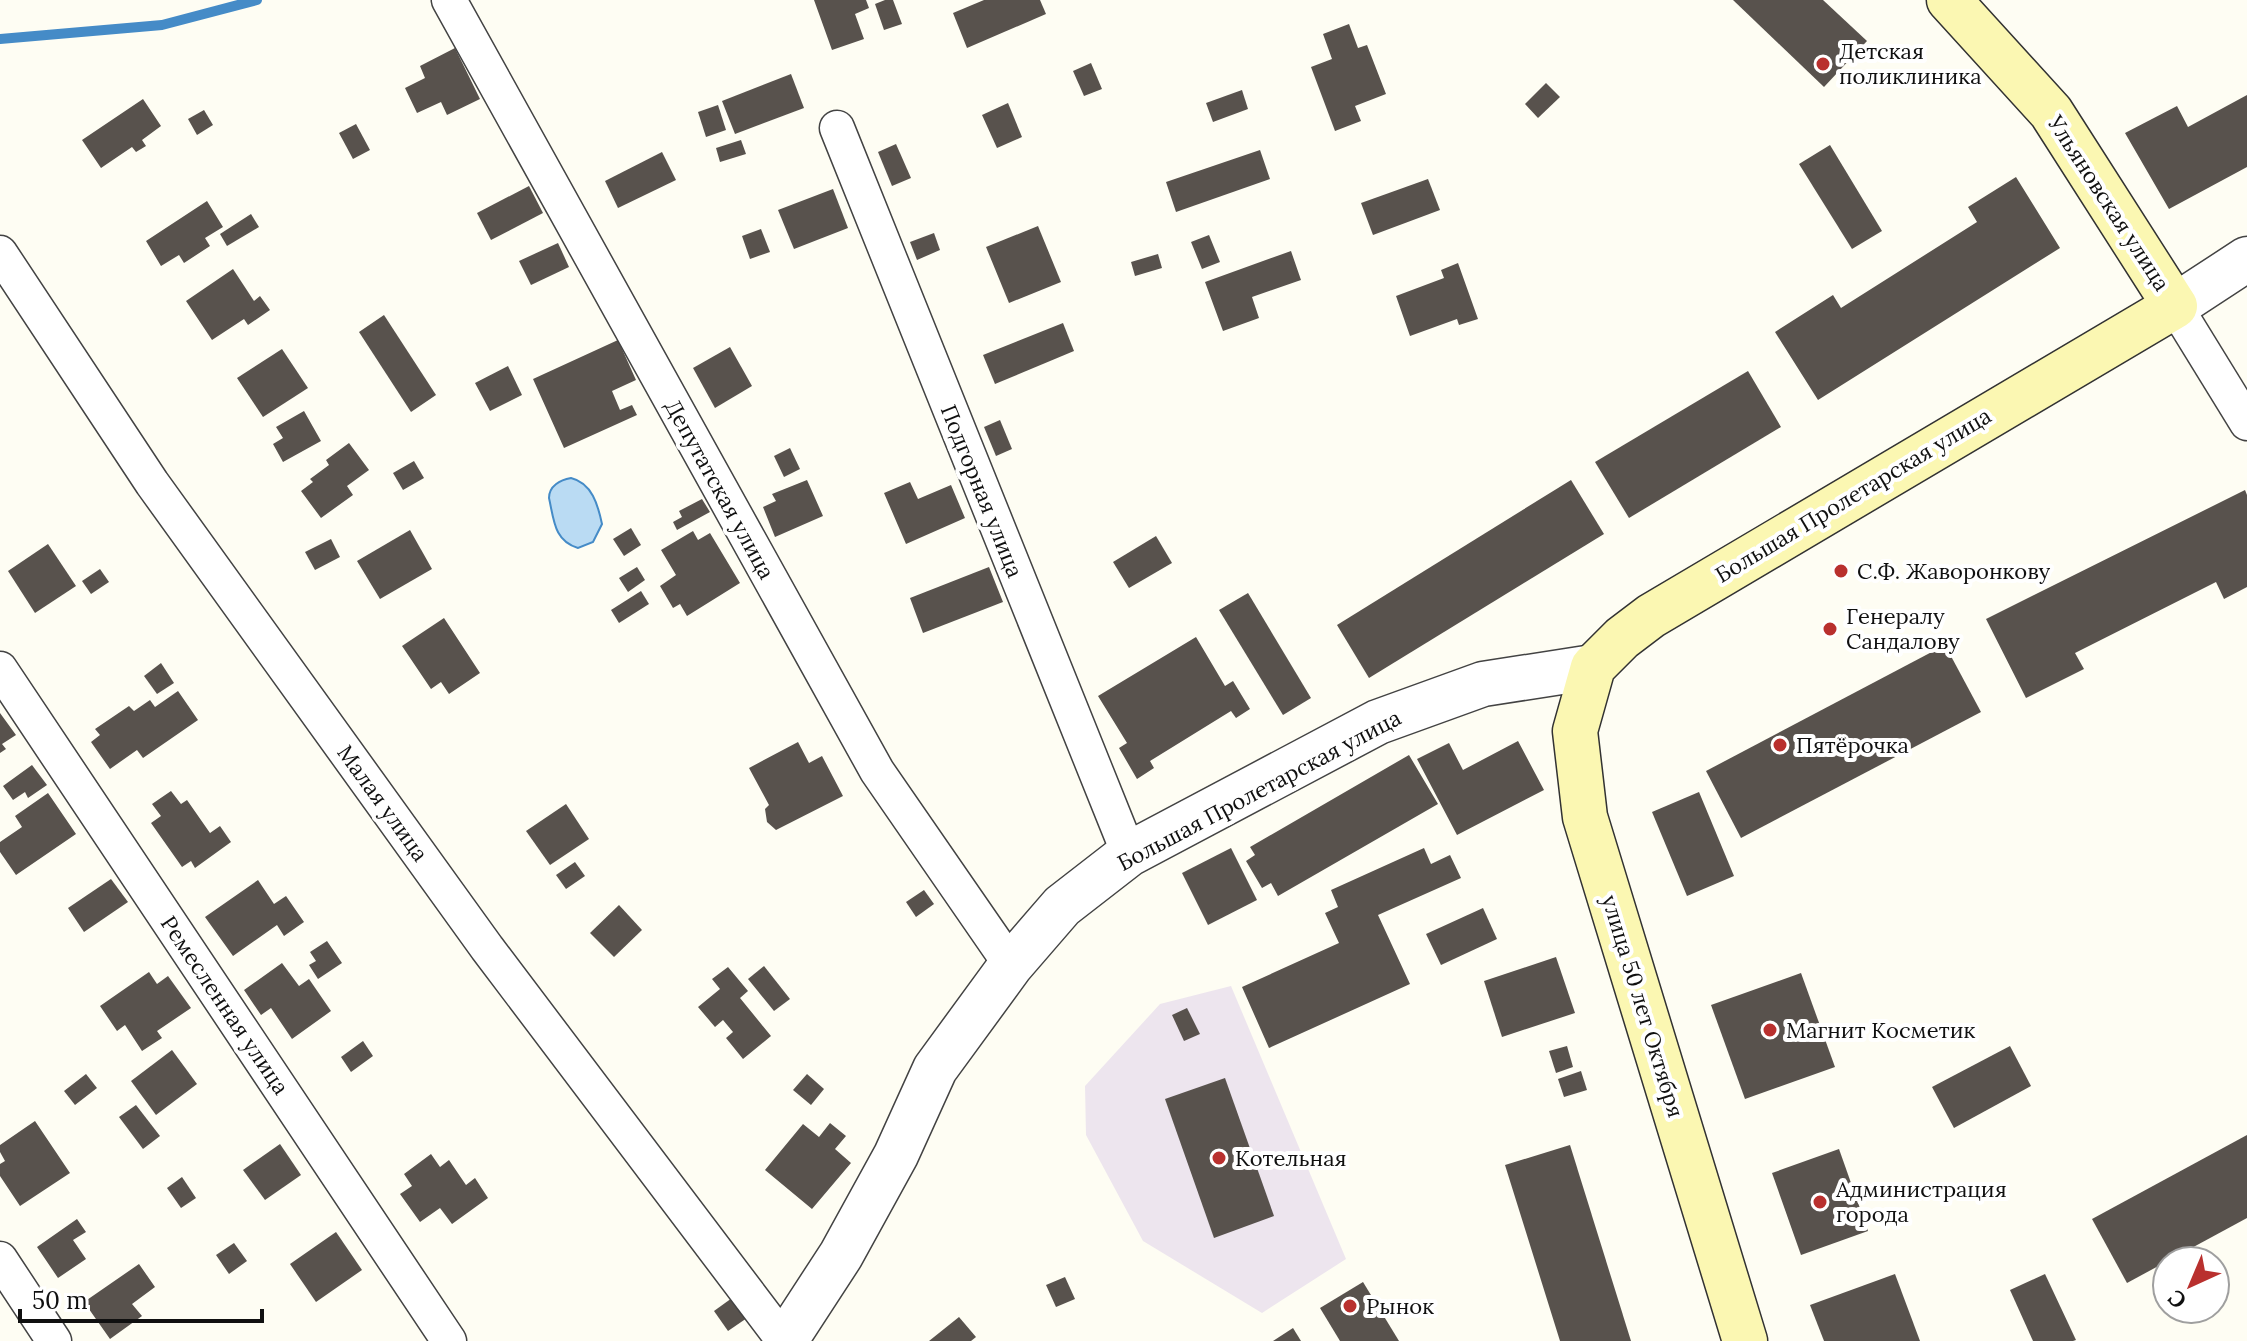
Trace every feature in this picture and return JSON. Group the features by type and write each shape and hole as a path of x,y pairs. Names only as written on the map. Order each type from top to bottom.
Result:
{"main road":[{"name":"Ульяновская улица","path":"1949,0 2051,112 2175,306"},
{"name":"Большая Пролетарская улица","path":"1593,667 1622,638 1651,616 2175,306"},
{"name":"улица 50 лет Октября","path":"1593,667 1575,731 1585,817 1745,1341"}],"street":[{"name":"Депутатская улица","path":"449,0 877,771 1011,965"},
{"name":"Подгорная улица","path":"837,128 1129,854"},
{"name":"Малая улица","path":"0,253 152,483 478,935 785,1341"},
{"name":"Большая Пролетарская улица","path":"2175,306 2247,259"},
{"name":"Ульяновская улица","path":"2175,306 2247,423"},
{"name":"Большая Пролетарская улица","path":"785,1341 841,1255 896,1155 935,1069 1011,965 1062,906 1129,854 1378,722 1483,684 1593,667"},
{"name":"Ремесленная улица","path":"0,669 449,1341"},
{"path":"0,1259 54,1341"}],"shaded area":[{"path":"1231,986 1346,1259 1262,1313 1143,1241 1086,1135 1085,1086 1160,1004"}],"water":[{"path":"571,478 589,490 602,524 593,542 578,548 560,535 549,498 556,484"}],"building":[{"path":"814,0 866,0 869,8 855,14 864,39 832,50"},
{"path":"893,0 902,24 884,30 875,4"},
{"path":"984,0 1040,0 1046,14 967,48 953,13"},
{"name":"Детская поликлиника","path":"1733,0 1823,0 1867,41 1824,87"},
{"path":"1349,24 1358,48 1367,45 1386,94 1355,106 1361,121 1335,131 1311,67 1332,59 1323,34"},
{"path":"455,48 480,99 447,115 441,102 417,113 405,88 425,78 420,66"},
{"path":"1091,63 1102,89 1084,96 1073,71"},
{"path":"791,74 804,108 735,134 722,101"},
{"path":"1546,83 1560,97 1538,118 1525,104"},
{"path":"1242,90 1248,109 1213,122 1206,103"},
{"path":"2247,95 2247,167 2169,209 2125,133 2177,106 2188,127"},
{"path":"143,99 161,126 142,140 146,146 136,152 132,147 101,168 82,140"},
{"path":"1008,103 1022,137 997,148 982,115"},
{"path":"718,105 726,130 706,137 698,112"},
{"path":"204,110 213,125 197,135 188,119"},
{"path":"356,124 370,150 353,159 339,133"},
{"path":"741,140 746,154 720,162 716,148"},
{"path":"896,144 911,178 892,186 878,152"},
{"path":"1830,145 1882,231 1852,249 1799,164"},
{"path":"1260,150 1270,179 1176,212 1166,182"},
{"path":"662,152 676,180 618,208 605,181"},
{"path":"2016,177 2060,248 1818,400 1775,332 1833,295 1841,308 1977,222 1968,207"},
{"path":"1428,179 1440,210 1373,235 1361,203"},
{"path":"529,186 543,213 491,240 477,213"},
{"path":"833,189 848,228 794,249 778,210"},
{"path":"207,201 223,227 205,238 210,246 184,263 179,255 161,266 146,241"},
{"path":"251,214 259,227 227,246 220,234"},
{"path":"1038,226 1061,282 1009,303 986,247"},
{"path":"761,229 770,252 750,259 742,236"},
{"path":"934,233 940,250 917,260 910,242"},
{"path":"1209,235 1220,262 1202,269 1191,242"},
{"path":"558,243 569,267 531,285 519,261"},
{"path":"1291,251 1301,280 1252,297 1259,318 1223,331 1205,282"},
{"path":"1158,254 1162,268 1135,276 1131,262"},
{"path":"1458,263 1478,319 1459,325 1457,319 1410,336 1396,296 1444,278 1441,270"},
{"path":"233,269 254,301 260,296 270,310 248,325 244,319 212,340 186,301"},
{"path":"384,315 436,395 411,412 359,332"},
{"path":"1063,323 1074,351 995,384 983,355"},
{"path":"618,340 636,380 612,391 620,410 632,405 637,415 564,448 533,379"},
{"path":"730,347 752,386 715,408 693,368"},
{"path":"282,349 308,388 263,417 237,378"},
{"path":"508,366 522,395 490,411 475,383"},
{"path":"1748,371 1781,427 1629,518 1595,462"},
{"path":"304,411 321,441 283,462 273,444 283,438 276,427"},
{"path":"1000,420 1012,449 996,456 984,427"},
{"path":"349,443 369,470 347,486 353,495 321,518 301,491 313,482 310,479 329,465 326,460"},
{"path":"790,448 800,469 784,477 774,456"},
{"path":"414,461 424,478 403,490 393,473"},
{"path":"807,480 823,516 775,537 763,507 776,501 772,494"},
{"path":"1571,480 1604,534 1369,678 1337,625"},
{"path":"910,482 918,499 951,485 965,518 906,544 884,493"},
{"path":"2245,490 2247,587 2224,599 2216,582 2075,653 2084,669 2026,698 1986,619"},
{"path":"702,499 710,512 677,530 673,522 682,517 679,511"},
{"path":"631,528 641,545 624,556 613,539"},
{"path":"410,530 432,569 380,599 357,561"},
{"path":"693,531 698,540 710,533 740,583 687,616 680,604 673,608 660,586 676,575 661,550"},
{"path":"1156,536 1172,563 1129,588 1113,562"},
{"path":"331,539 340,557 315,570 305,552"},
{"path":"48,544 76,586 35,613 8,571"},
{"path":"637,567 645,580 628,592 619,578"},
{"path":"989,567 1003,602 923,633 910,598"},
{"path":"100,569 109,582 91,594 82,581"},
{"path":"641,591 649,604 619,623 611,610"},
{"path":"1248,593 1311,698 1283,715 1219,610"},
{"path":"444,618 480,673 449,694 441,682 431,689 402,646"},
{"path":"1196,637 1225,686 1233,681 1250,709 1236,718 1231,711 1150,761 1154,768 1137,779 1119,748 1127,743 1098,696"},
{"path":"1945,645 1981,712 1741,838 1706,771"},
{"path":"161,663 174,683 157,694 144,676"},
{"path":"178,691 198,720 143,758 137,750 110,769 91,742 100,735 95,729 129,706 134,711 150,700 155,707"},
{"path":"0,713 16,735 2,744 6,749 0,753"},
{"path":"1518,741 1544,790 1457,835 1417,759 1449,743 1463,770"},
{"path":"798,742 809,763 822,756 843,796 776,830 767,822 765,809 769,805 749,768"},
{"path":"1409,755 1438,804 1278,896 1271,883 1262,888 1246,861 1255,855 1250,847"},
{"path":"32,765 47,785 28,798 25,792 13,800 3,786"},
{"path":"171,791 181,804 187,800 210,833 220,826 231,842 195,868 191,861 182,867 151,823 161,816 152,804"},
{"path":"1699,792 1734,876 1687,896 1652,812"},
{"path":"48,793 76,834 16,875 0,852 0,842 22,827 15,816"},
{"path":"566,804 589,839 550,865 526,831"},
{"path":"1231,848 1257,900 1208,925 1182,873"},
{"path":"1424,848 1431,864 1450,855 1461,878 1378,915 1410,984 1269,1048 1242,987 1339,943 1325,913 1338,907 1331,890"},
{"path":"575,862 585,876 566,889 556,875"},
{"path":"111,879 128,902 84,932 68,908"},
{"path":"258,880 274,904 286,896 304,922 284,936 277,925 233,956 205,917"},
{"path":"924,890 934,904 916,917 906,902"},
{"path":"619,905 642,930 614,957 590,933"},
{"path":"1483,908 1497,939 1441,965 1426,934"},
{"path":"327,941 342,963 318,979 309,965 316,961 310,952"},
{"path":"1556,957 1575,1013 1502,1037 1484,981"},
{"path":"282,963 299,986 309,979 331,1011 292,1039 271,1008 261,1015 244,990"},
{"path":"764,966 790,999 774,1011 748,979"},
{"path":"728,967 748,991 740,998 771,1036 743,1059 726,1038 733,1032 723,1020 715,1027 698,1007 720,989 712,979"},
{"path":"149,972 157,984 168,976 191,1008 157,1031 162,1038 142,1051 125,1025 117,1031 100,1006"},
{"path":"1801,973 1835,1067 1745,1099 1711,1005"},
{"path":"1187,1008 1200,1034 1184,1041 1172,1015"},
{"path":"363,1041 373,1056 351,1072 341,1057"},
{"path":"1567,1046 1573,1067 1556,1073 1549,1051"},
{"path":"2010,1046 2031,1086 1954,1128 1932,1087"},
{"path":"172,1050 197,1084 156,1115 131,1081"},
{"path":"1581,1071 1587,1090 1564,1097 1558,1079"},
{"path":"86,1074 97,1088 75,1105 64,1091"},
{"path":"807,1074 824,1089 811,1105 793,1090"},
{"name":"Котельная","path":"1225,1078 1274,1216 1214,1238 1165,1099"},
{"path":"136,1105 160,1136 143,1149 119,1117"},
{"path":"35,1121 70,1173 20,1206 0,1176 0,1164 5,1161 0,1145"},
{"path":"830,1123 846,1136 835,1149 851,1163 812,1209 765,1170 803,1124 819,1137"},
{"path":"2247,1135 2247,1218 2197,1245 2151,1245 2151,1270 2127,1283 2092,1219"},
{"path":"280,1144 301,1175 265,1200 243,1170"},
{"path":"1570,1145 1631,1341 1560,1341 1505,1165"},
{"name":"Администрация города","path":"1839,1149 1868,1231 1801,1255 1772,1173"},
{"path":"431,1154 440,1167 449,1160 466,1185 475,1178 488,1198 452,1224 440,1208 420,1222 400,1194 412,1186 404,1174"},
{"path":"182,1177 196,1198 181,1208 167,1188"},
{"path":"77,1219 86,1232 73,1240 86,1259 58,1278 37,1247"},
{"path":"336,1232 362,1270 316,1302 290,1264"},
{"path":"234,1243 247,1261 229,1274 216,1255"},
{"path":"139,1264 155,1287 132,1304 142,1316 110,1339 84,1302"},
{"path":"1895,1274 1920,1341 1824,1341 1810,1305"},
{"path":"2045,1274 2076,1340 2033,1341 2010,1290"},
{"path":"1065,1277 1075,1299 1056,1307 1046,1285"},
{"path":"1363,1282 1399,1341 1340,1341 1320,1308"},
{"path":"732,1298 747,1318 728,1331 714,1311"},
{"path":"959,1317 976,1337 971,1341 929,1341"},
{"path":"1293,1328 1301,1341 1273,1341"}],"waterway":[{"path":"0,39 162,25 257,0"}],"place":[{"name":"Детская поликлиника","path":"1823,64"},
{"name":"С.Ф. Жаворонкову","path":"1841,571"},
{"name":"Генералу Сандалову","path":"1830,629"},
{"name":"Пятёрочка","path":"1780,745"},
{"name":"Магнит Косметик","path":"1770,1030"},
{"name":"Котельная","path":"1219,1158"},
{"name":"Администрация города","path":"1820,1202"},
{"name":"Рынок","path":"1350,1306"}]}
